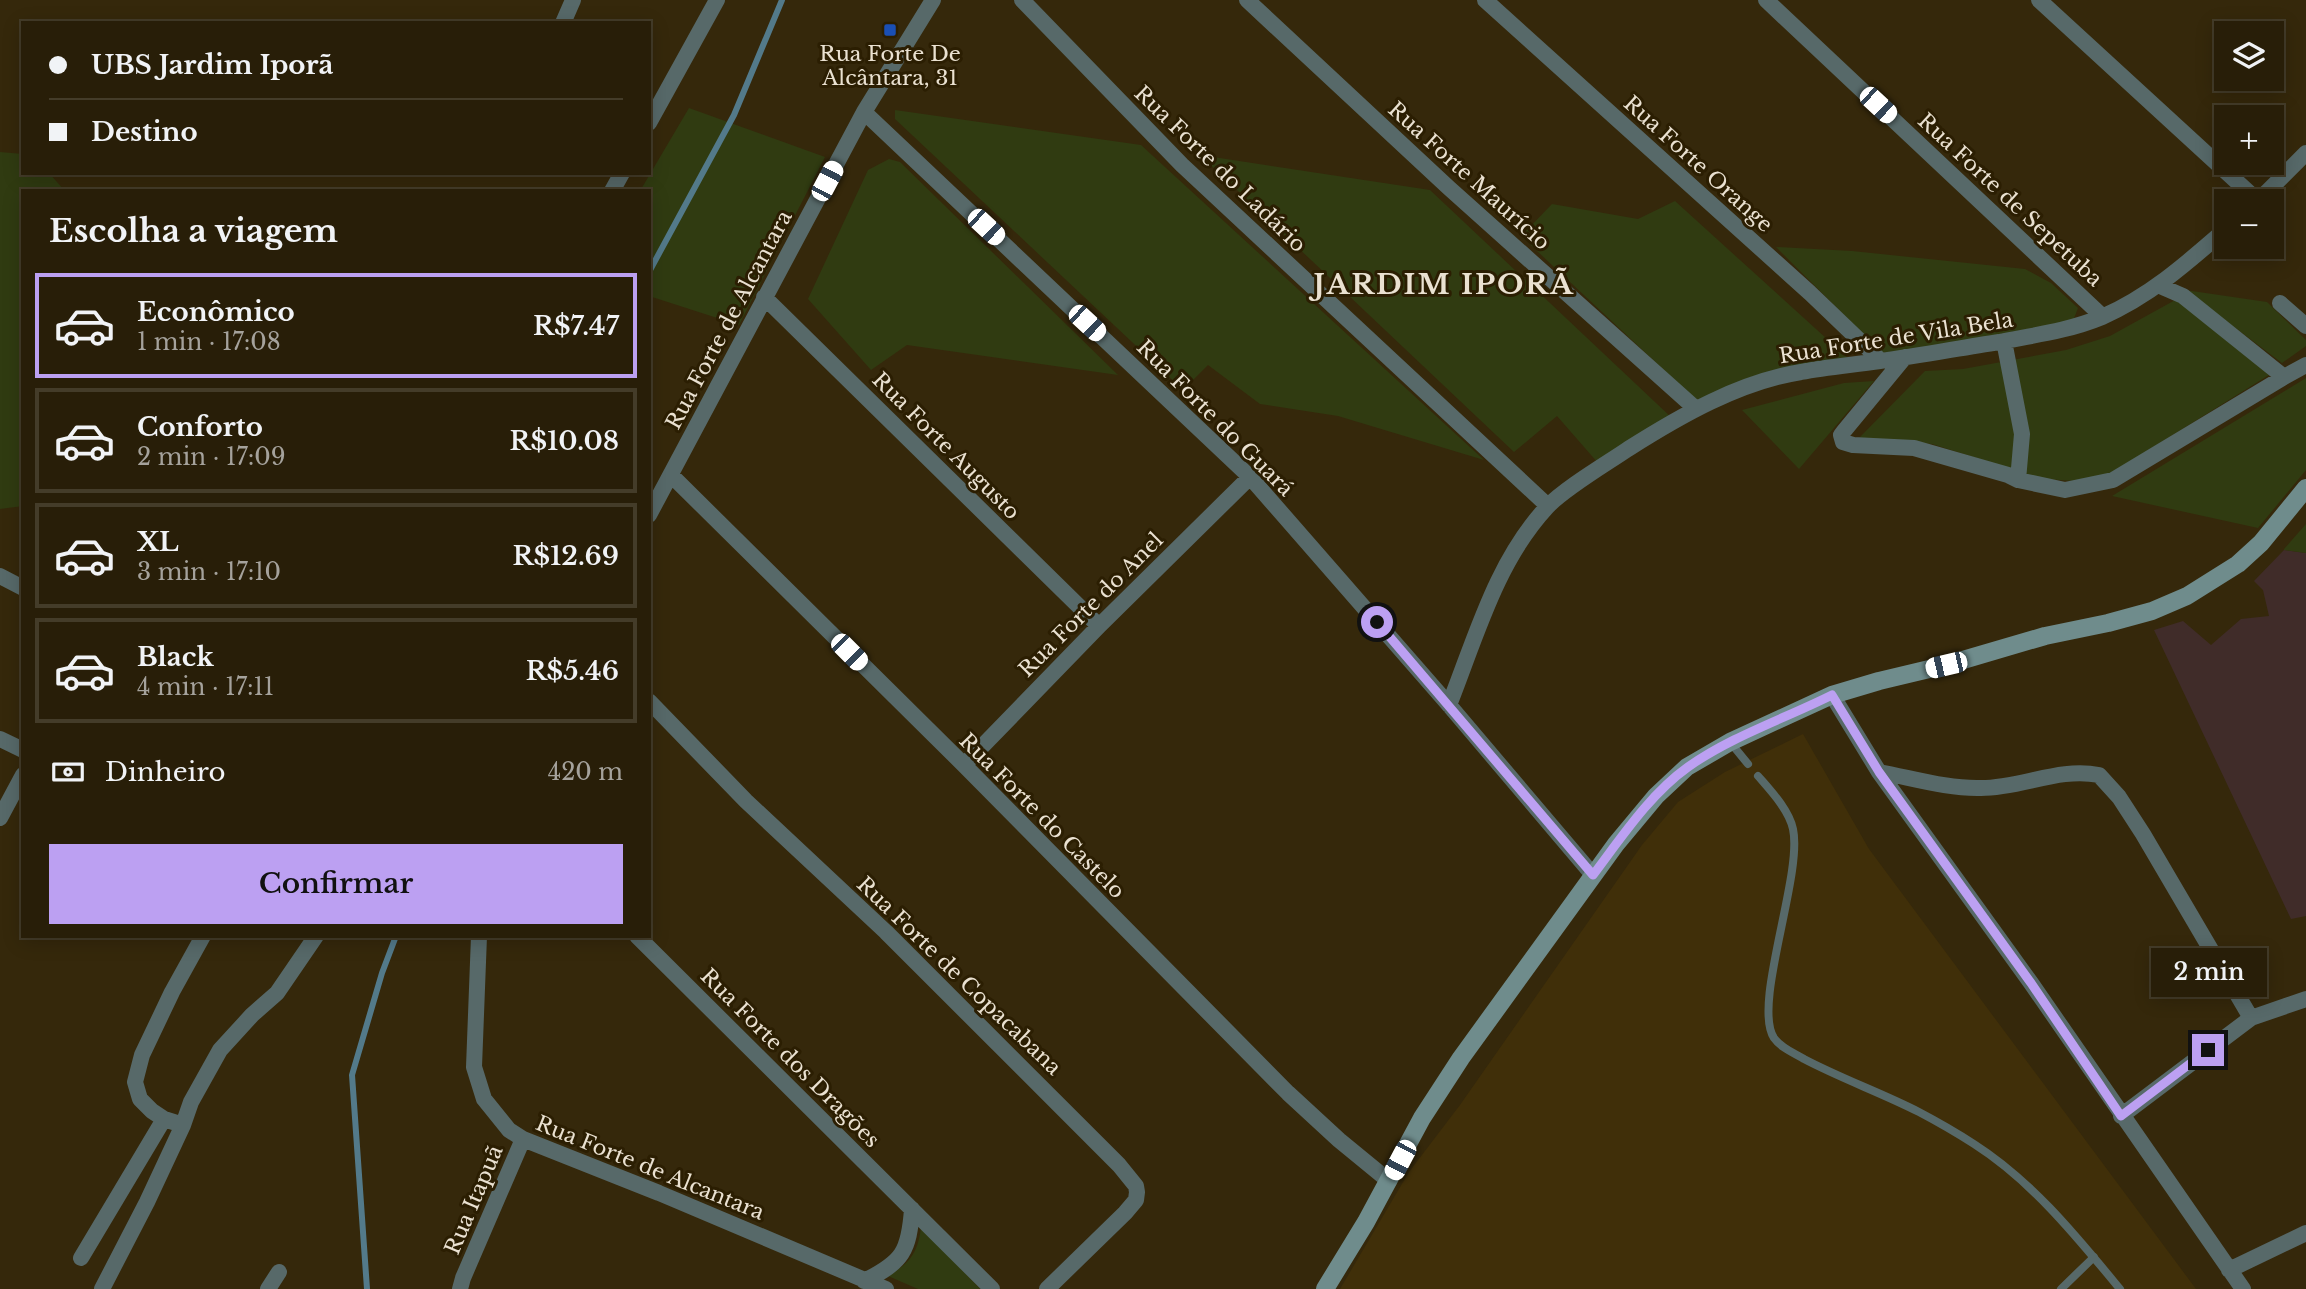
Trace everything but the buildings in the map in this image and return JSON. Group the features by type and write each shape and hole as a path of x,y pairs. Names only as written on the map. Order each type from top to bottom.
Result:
{"main road":[{"path":"1325,1289 1389,1181 1422,1118 1461,1058 1593,875 1656,796 1687,767 1730,742 1832,695 2045,636 2130,617 2187,596 2238,564 2261,543 2306,488"}],"street":[{"path":"564,21 573,0"},
{"path":"651,119 717,0"},
{"name":"Rua Forte de Alcantara","path":"651,511 864,112 933,0"},
{"name":"Rua Forte do Ladário","path":"1022,0 1182,165 1548,506"},
{"name":"Rua Forte Maurício","path":"1247,0 1448,188 1696,409"},
{"name":"Rua Forte Orange","path":"1485,0 1810,293 1881,361"},
{"name":"Rua Forte de Sepetuba","path":"1766,0 2102,316"},
{"path":"2039,0 2245,189"},
{"name":"Rua Forte do Guará","path":"864,112 1250,477 1593,875"},
{"path":"2270,189 2306,153"},
{"name":"Rua Forte de Vila Bela","path":"1449,705 1503,570 1529,530 1548,506 1611,460 1696,409 1750,386 1799,372 2036,337 2070,328 2102,316 2160,286 2214,239"},
{"path":"2160,286 2183,296 2284,377"},
{"name":"Rua Forte Augusto","path":"764,297 1099,626"},
{"path":"2280,303 2306,326"},
{"path":"2004,341 2022,434 2018,480"},
{"path":"1905,358 1841,435 1843,442 1853,445 1914,448 2018,480 2065,490 2113,480 2306,365"},
{"name":"Rua Forte do Castelo","path":"671,475 964,765 1288,1093 1389,1181"},
{"name":"Rua Forte do Anel","path":"964,765 1099,626 1250,477"},
{"path":"0,576 21,587"},
{"path":"1832,695 1879,772 2031,983 2242,1289"},
{"name":"Rua Forte de Copacabana","path":"651,703 747,801 886,932 1036,1080 1136,1186 1136,1200 1125,1213 1046,1289"},
{"path":"0,739 21,749"},
{"path":"1879,772 1982,788 2074,772 2099,775 2119,797 2143,834 2251,1017"},
{"path":"0,818 21,779"},
{"path":"183,1125 164,1119 152,1111 140,1099 135,1082 142,1055 202,938"},
{"path":"102,1289 183,1125 191,1102 220,1050 252,1015 277,993 315,938"},
{"name":"Rua Forte de Alcantara","path":"480,938 474,1067 484,1099 509,1130 523,1139 886,1289"},
{"name":"Rua Forte dos Dragões","path":"639,938 992,1289"},
{"path":"2121,1116 2251,1017 2306,999"},
{"path":"81,1258 164,1119"},
{"name":"Rua Itapuã","path":"462,1284 523,1139"},
{"path":"864,1281 884,1271 898,1259 910,1237 912,1209"},
{"path":"2230,1270 2306,1233"},
{"path":"268,1289 279,1272"}],"lane":[{"path":"1730,742 1748,764"},
{"path":"1758,776 1784,810 1793,829 1793,853 1771,984 1769,1024 1773,1037 1782,1046 1812,1062 1919,1112 1976,1145 2061,1218 2120,1289"},
{"path":"2061,1289 2094,1258"}],"shaded area":[{"path":"2284,550 2306,553 2306,916 2291,919 2154,630 2183,621 2211,645 2241,619 2269,616 2263,590 2254,581"},
{"path":"1803,734 1869,849 2196,1289 1340,1289 1409,1172 1460,1105 1642,845 1678,802 1725,772"}],"green space":[{"path":"689,108 825,157 739,325 651,297 651,189 641,189"},
{"path":"895,110 1141,145 1484,460 1338,416 1260,404 1208,365 1183,390 895,119"},
{"path":"0,152 21,154 21,175 51,175 63,189 21,189 21,506 0,509"},
{"path":"1200,155 1430,190 1673,419 1598,463 1557,416 1514,452"},
{"path":"889,159 900,162 1118,375 907,345 871,370 808,299 868,170"},
{"path":"1675,201 1849,359 1699,403 1521,236 1552,204 1638,219"},
{"path":"1776,247 1852,251 2025,269 2051,283 2078,308 2073,321 1882,353"},
{"path":"2185,290 2267,302 2306,340 2306,346 2282,363"},
{"path":"2177,299 2269,375 2110,474 2075,481 2044,479 1932,444 1859,438 1925,371 1963,369 2066,350 2110,336"},
{"path":"2306,378 2306,470 2258,528 2112,496"},
{"path":"1874,381 1799,469 1742,410 1844,383"},
{"path":"2306,524 2306,553 2284,550 2284,549"},
{"path":"921,1227 980,1289 918,1289 888,1276 912,1256 918,1244"}],"waterway":[{"path":"651,268 734,115 782,0"},
{"path":"367,1289 352,1075 395,938"}],"place":[{"name":"Rua Forte De Alcântara, 31","path":"890,30"}],"district":[{"name":"JARDIM IPORÃ","path":"1444,284"}],"route":[{"path":"1377,622 1593,875 1656,796 1687,767 1730,742 1832,695 1879,772 2031,983 2121,1116 2208,1050"}]}
